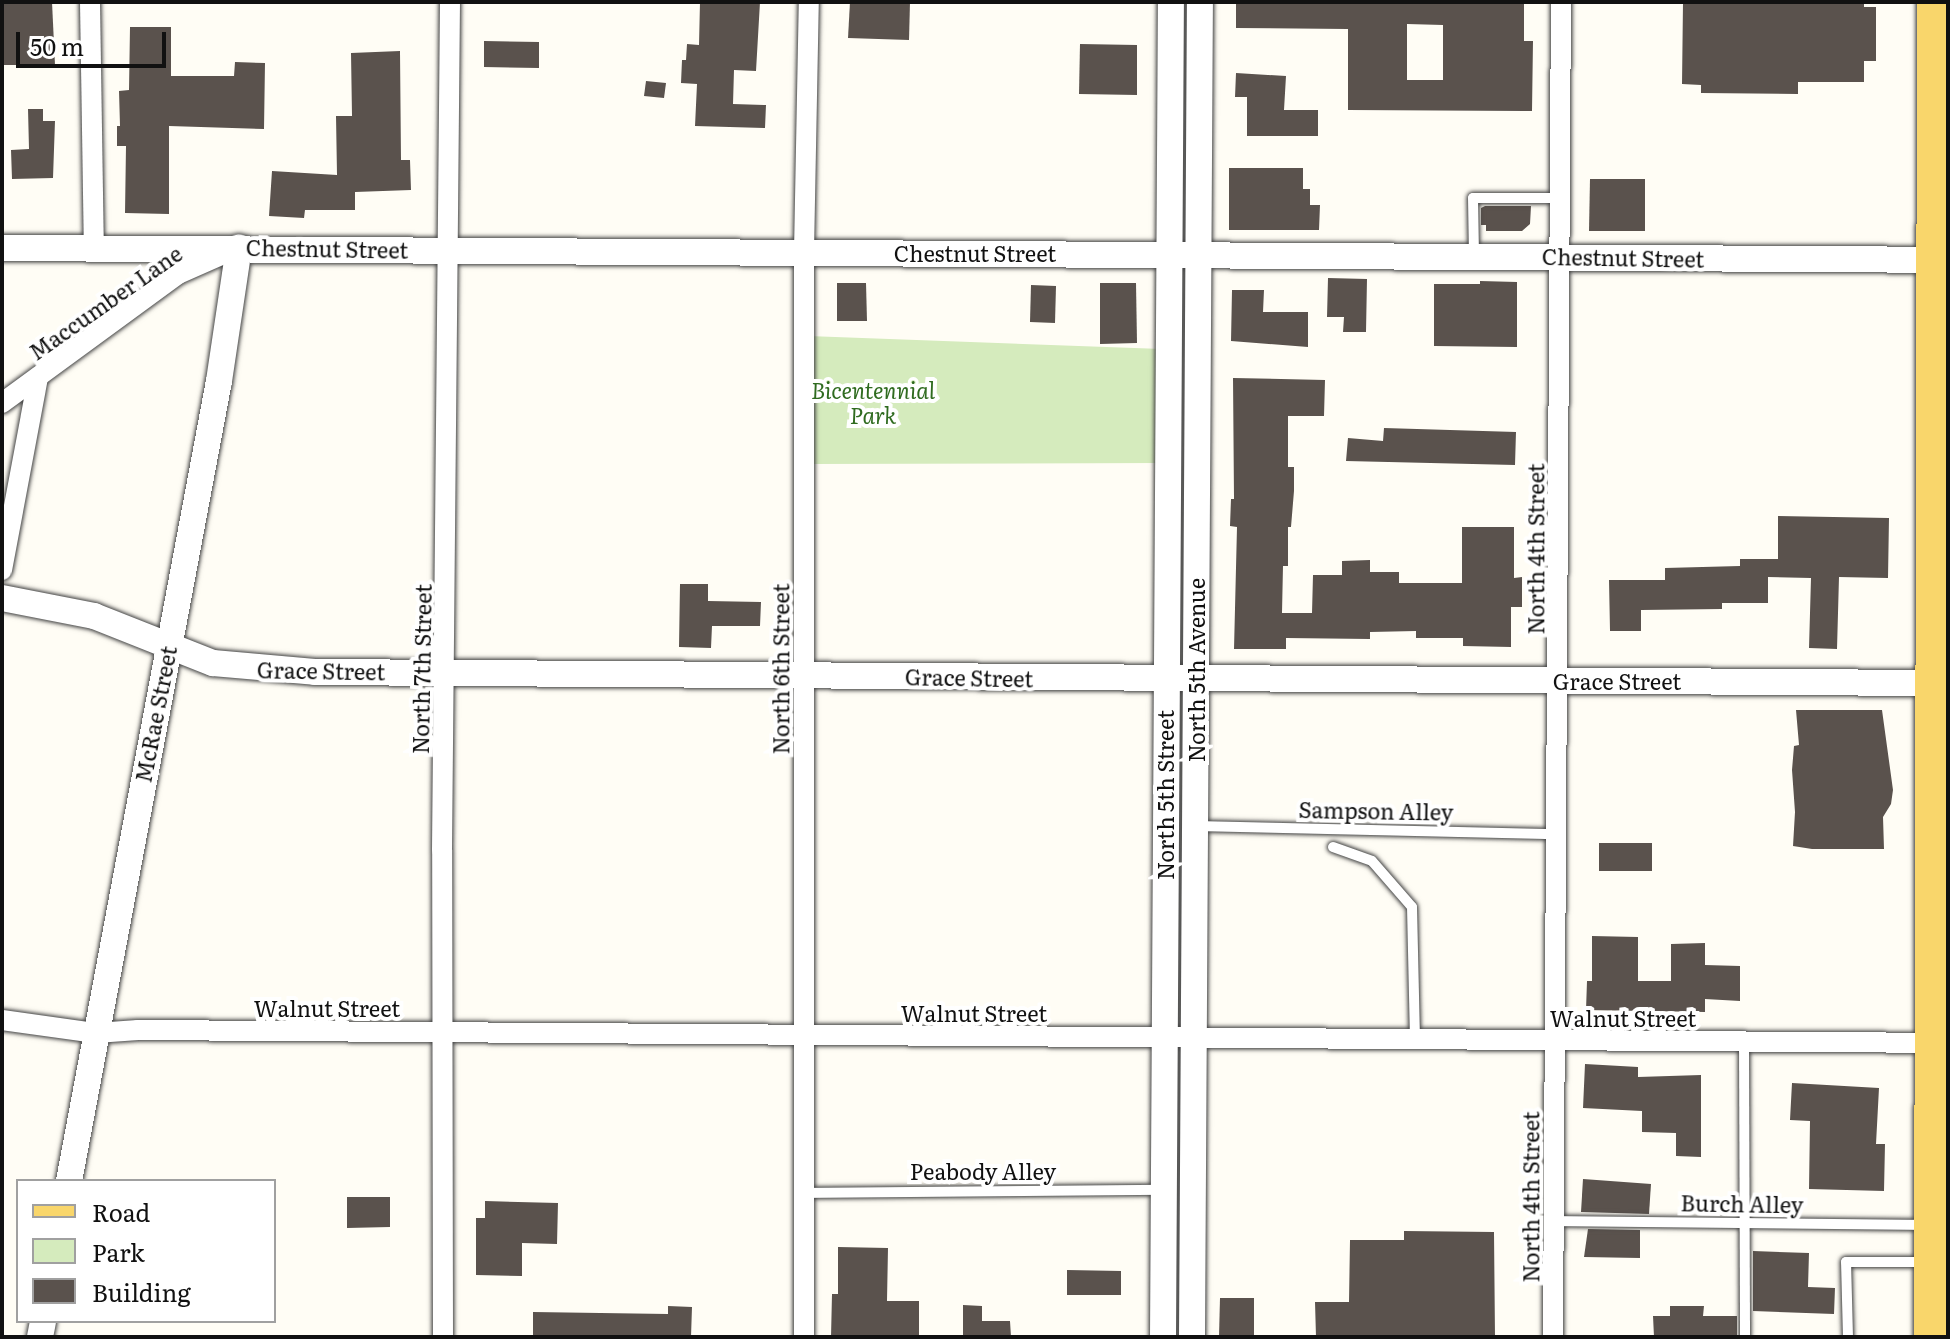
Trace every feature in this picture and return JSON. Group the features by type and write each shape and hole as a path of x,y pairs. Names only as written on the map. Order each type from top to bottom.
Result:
{"main road":[{"path":"1930,1337 1931,1225 1940,1043 1940,38 1933,2"}],"street":[{"path":"90,2 94,249"},
{"name":"North 7th Street","path":"443,1337 442,1033 450,2"},
{"name":"North 6th Street","path":"804,1337 804,252 809,2"},
{"path":"1169,254 1171,2"},
{"name":"North 5th Avenue","path":"1192,1337 1200,2"},
{"name":"North 4th Street","path":"1553,1337 1561,2"},
{"name":"Chestnut Street","path":"2,248 239,247 1940,260"},
{"name":"Maccumber Lane","path":"2,403 178,274 239,247"},
{"name":"McRae Street","path":"69,1179 219,381 239,247"},
{"name":"North 5th Street","path":"1163,1337 1169,254"},
{"path":"2,570 38,377"},
{"name":"Grace Street","path":"2,598 94,616 134,629 213,663 252,669 1166,679 1940,683"},
{"name":"Walnut Street","path":"2,1020 96,1033 138,1030 802,1038 1165,1036 1940,1043"}],"lane":[{"path":"1474,255 1473,198 1561,198"},
{"name":"Sampson Alley","path":"1196,826 1557,834"},
{"path":"1333,847 1372,861 1412,907 1415,1039"},
{"path":"1744,1043 1745,1337"},
{"name":"Peabody Alley","path":"803,1193 1163,1190"},
{"name":"Burch Alley","path":"1553,1221 1931,1225"},
{"path":"1848,1337 1846,1262 1930,1262"}],"green space":[{"name":"Bicentennial Park","path":"808,336 1162,349 1162,463 808,464"}],"building":[{"path":"4,2 52,2 55,65 2,65"},
{"path":"700,2 760,2 756,71 734,70 733,104 766,105 765,128 695,126 697,84 681,83 682,60 686,60 687,44 699,45"},
{"path":"850,2 910,2 909,40 848,38"},
{"path":"1236,2 1524,2 1524,41 1533,41 1532,111 1348,110 1348,29 1236,28","holes":["1407,24 1443,25 1443,80 1407,80"]},
{"path":"1683,2 1864,2 1864,7 1876,7 1876,61 1864,61 1864,82 1798,82 1798,94 1701,93 1701,85 1682,84"},
{"path":"130,27 171,27 171,76 234,76 235,62 265,63 264,129 169,126 169,214 125,213 126,146 117,146 117,126 120,126 119,91 129,90"},
{"path":"484,41 539,42 539,68 484,67"},
{"path":"1080,44 1137,45 1137,95 1079,94"},
{"path":"400,51 401,160 410,160 411,190 355,192 355,210 305,210 304,218 269,216 272,171 337,175 336,116 352,116 351,53"},
{"path":"1236,73 1286,76 1284,110 1318,110 1318,136 1247,136 1247,97 1235,97"},
{"path":"646,81 666,83 664,98 644,96"},
{"path":"28,109 43,109 43,121 55,121 53,178 12,179 11,150 29,149"},
{"path":"1229,168 1303,168 1303,189 1310,189 1310,205 1320,205 1319,230 1229,230"},
{"path":"1590,179 1645,179 1645,231 1589,231"},
{"path":"1531,206 1530,224 1522,231 1486,231 1486,225 1481,225 1481,208"},
{"path":"1328,278 1367,279 1366,332 1343,332 1344,317 1327,317"},
{"path":"1480,281 1517,282 1517,347 1434,346 1434,284 1480,284"},
{"path":"837,283 866,283 867,321 837,321"},
{"path":"1100,283 1136,283 1137,343 1100,344"},
{"path":"1031,285 1056,286 1055,323 1030,322"},
{"path":"1232,290 1264,290 1263,312 1308,312 1308,347 1231,341"},
{"path":"1233,378 1325,380 1324,416 1288,416 1288,467 1294,467 1294,491 1291,527 1288,527 1288,566 1283,566 1282,613 1312,613 1313,575 1342,575 1342,561 1370,560 1370,572 1399,572 1399,583 1462,583 1462,527 1514,527 1514,578 1522,577 1522,607 1511,607 1511,647 1463,646 1463,638 1416,638 1416,631 1370,632 1370,639 1286,638 1286,649 1234,649 1237,527 1230,526 1231,499 1234,499"},
{"path":"1384,428 1516,432 1515,465 1346,461 1348,438 1383,441"},
{"path":"1778,516 1889,518 1888,578 1839,577 1837,649 1809,648 1811,578 1768,577 1768,603 1722,603 1722,609 1641,610 1641,631 1610,631 1609,580 1665,580 1665,568 1740,566 1740,559 1778,559"},
{"path":"680,584 708,584 708,601 761,602 760,626 712,626 711,648 679,647"},
{"path":"1796,710 1882,710 1893,790 1891,804 1883,817 1884,849 1793,846 1795,812 1792,770 1794,746 1799,745"},
{"path":"1599,843 1652,843 1652,871 1599,871"},
{"path":"1592,936 1638,937 1638,981 1671,981 1671,944 1705,943 1705,965 1740,966 1740,1001 1705,999 1705,1012 1586,1010 1587,981 1592,981"},
{"path":"1585,1064 1638,1067 1638,1077 1701,1075 1701,1157 1676,1156 1676,1133 1642,1132 1642,1111 1583,1108"},
{"path":"1792,1083 1879,1088 1876,1144 1885,1144 1884,1191 1809,1189 1810,1121 1790,1120"},
{"path":"1583,1179 1651,1184 1649,1214 1581,1212"},
{"path":"347,1197 390,1197 390,1227 347,1228"},
{"path":"485,1201 558,1203 557,1244 522,1243 522,1276 476,1275 476,1218 485,1218"},
{"path":"1588,1229 1640,1230 1640,1258 1584,1257"},
{"path":"1404,1231 1494,1232 1495,1337 1316,1337 1315,1302 1349,1302 1350,1240 1404,1240"},
{"path":"838,1247 888,1248 887,1301 919,1301 919,1337 831,1337 832,1294 838,1294"},
{"path":"1753,1251 1809,1253 1808,1287 1835,1288 1834,1314 1753,1311"},
{"path":"1067,1270 1121,1271 1121,1295 1067,1295"},
{"path":"1220,1298 1254,1298 1254,1337 1219,1337"},
{"path":"963,1305 982,1306 982,1321 1010,1321 1011,1337 963,1337"},
{"path":"668,1306 692,1307 691,1337 533,1337 533,1312 668,1314"},
{"path":"1670,1306 1704,1306 1703,1316 1737,1316 1737,1337 1654,1337 1653,1316 1670,1316"}]}
